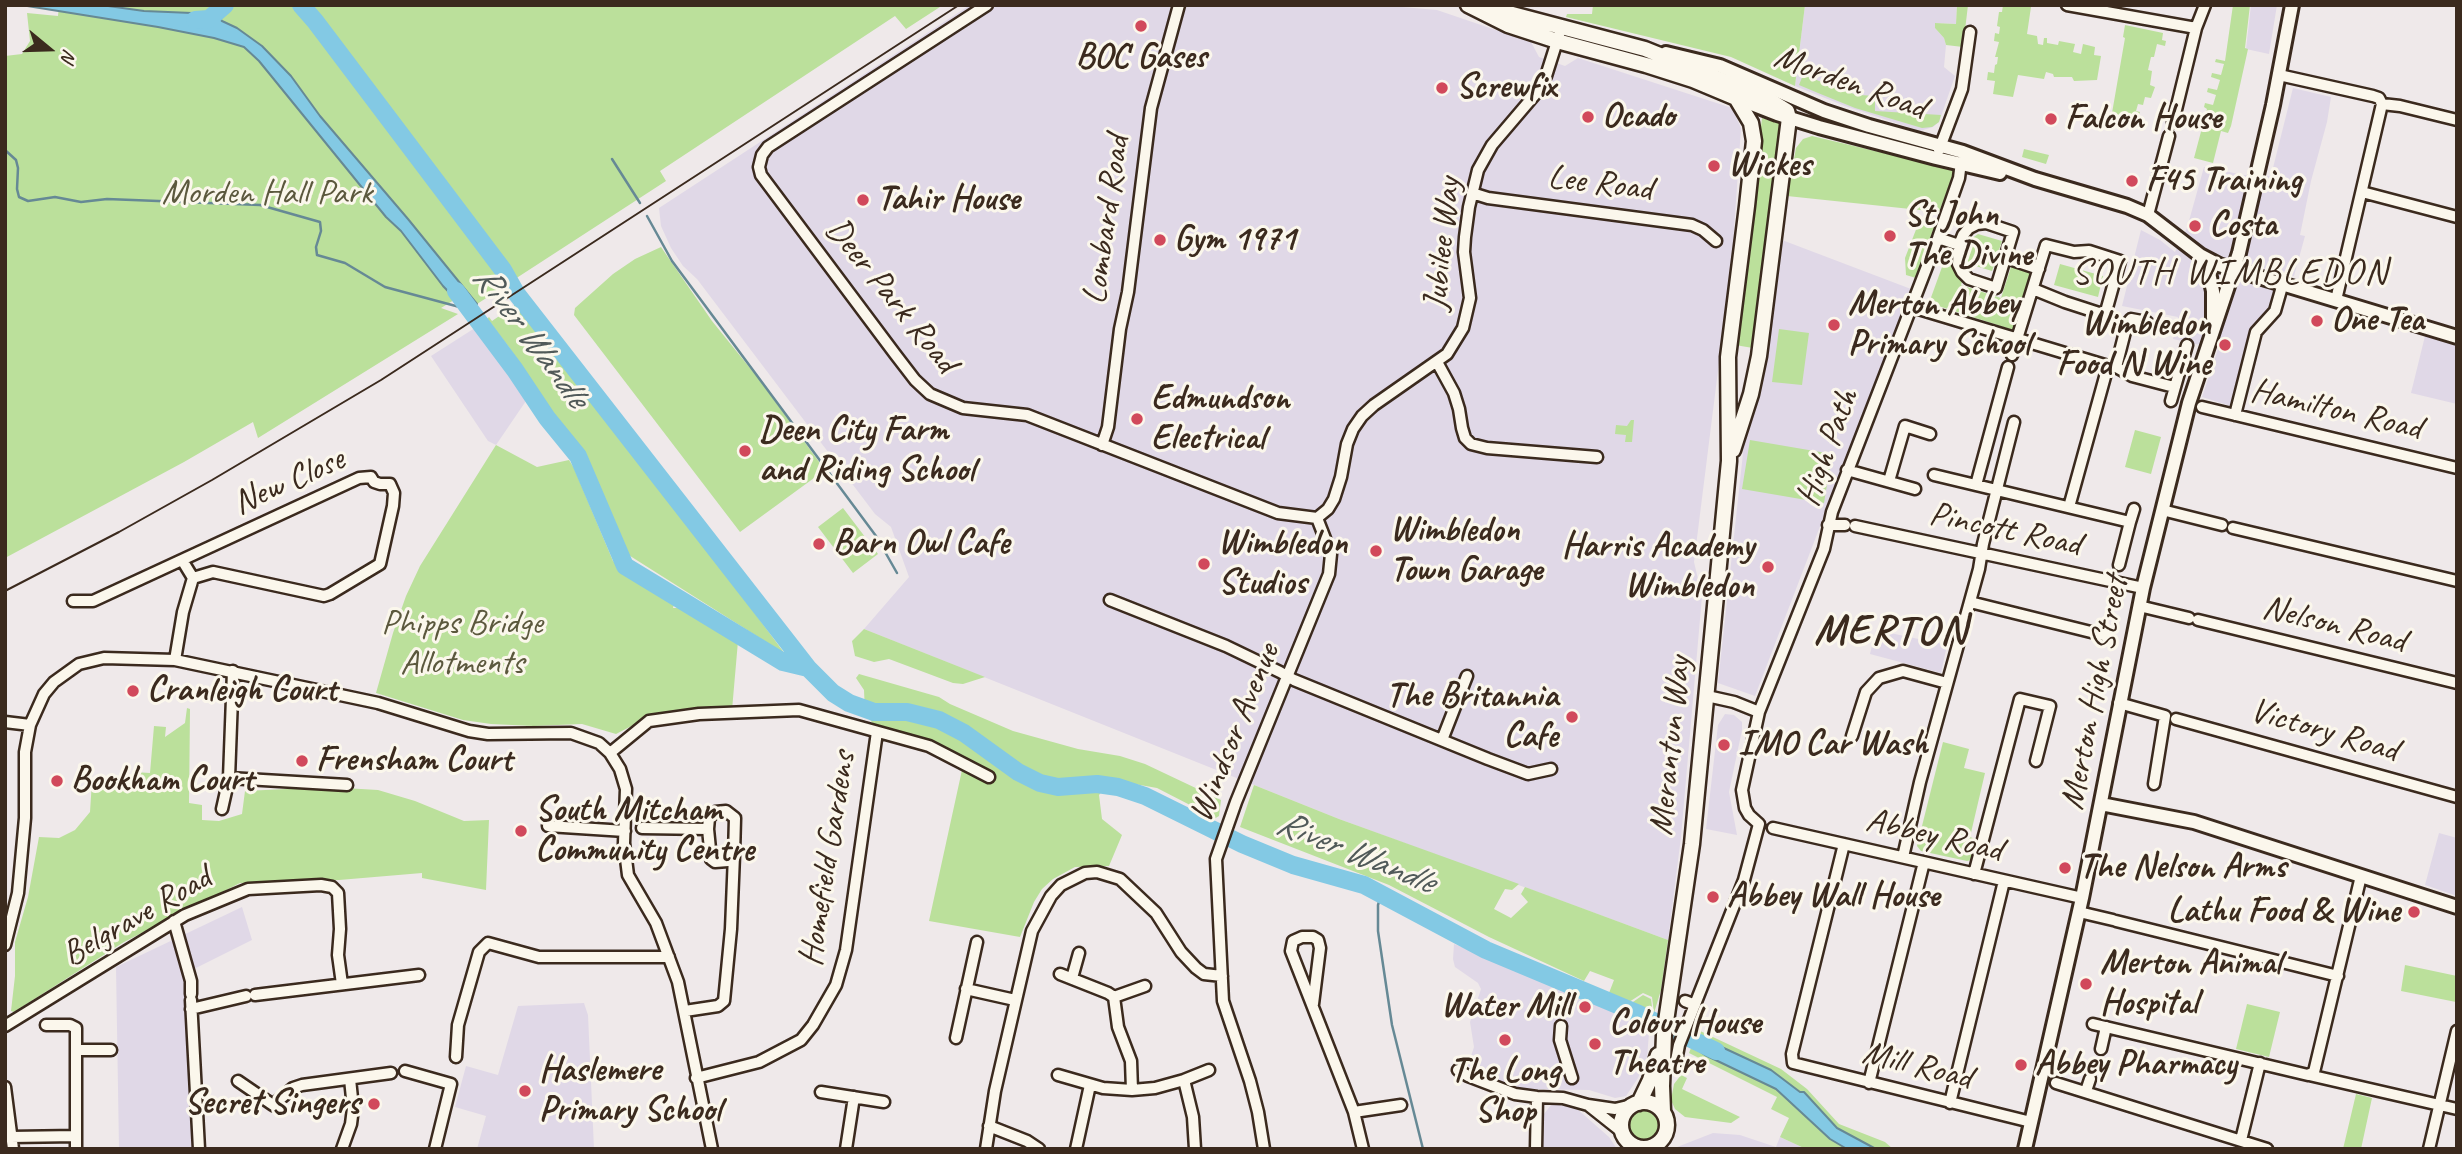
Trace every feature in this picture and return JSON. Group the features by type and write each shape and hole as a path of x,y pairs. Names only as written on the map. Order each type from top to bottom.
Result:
{"highway":[{"name":"Morden Road","path":"1468,5 1508,25 1647,65 1736,98"},
{"name":"Morden Road","path":"1478,5 1645,49 1767,99 1783,107 1789,118 1787,141"},
{"name":"Merantun Way","path":"1663,1111 1664,1035 1692,844 1707,696 1714,592 1729,461 1728,357 1754,141 1750,119 1736,98"},
{"name":"Merantun Way","path":"1729,461 1751,394 1759,356 1787,141"},
{"name":"Merantun Way","path":"1636,1104 1650,1080 1664,1035"},
{"path":"1636,1104 1653,1104 1663,1111 1667,1130 1656,1147 1631,1147 1622,1132 1622,1117 1636,1104"}],"main road":[{"name":"Merton High Street","path":"2025,1149 2082,898 2143,588 2192,393 2234,269 2279,75 2291,5"},
{"name":"Morden Road","path":"1736,98 1767,99 1836,115 1961,162 2035,179 2127,206 2148,215 2212,262 2457,337"},
{"path":"1754,141 1767,99"},
{"name":"Morden Road","path":"1789,118 2004,166 2035,179"},
{"name":"Merton High Street","path":"2200,255 2209,273 2213,290 2213,332"},
{"path":"2101,804 2194,822 2457,907"}],"street":[{"name":"Deer Park Road","path":"987,5 768,147 762,155 759,167 761,175 915,380 930,394 963,408 1027,415 1278,513 1317,518"},
{"name":"Lombard Road","path":"1102,445 1108,427 1120,329 1128,292 1151,108 1179,5"},
{"path":"2067,5 2196,29"},
{"path":"2173,122 2196,29 2205,5"},
{"name":"Jubilee Way","path":"1317,518 1328,509 1334,499 1347,444 1362,416 1437,362 1456,342 1468,313 1469,282 1464,252 1466,222 1478,170 1488,150 1538,91 1561,26"},
{"path":"1938,152 1962,89 1962,55 1970,33"},
{"path":"2279,75 2373,96 2379,98 2382,104 2336,300"},
{"path":"2382,104 2457,120"},
{"path":"2148,215 2169,136"},
{"name":"High Path","path":"1675,1066 1690,1003 1744,880 1759,824 1749,816 1745,808 1742,790 1759,712 1824,549 1828,525 1847,470 1938,238 1959,178 1961,162"},
{"path":"2362,192 2457,217"},
{"name":"Lee Road","path":"1472,193 1488,198 1681,223 1703,230 1716,241"},
{"path":"1986,223 2013,232 1996,288 1969,279 1962,272 1958,264 1959,245 1969,228 1977,224 1986,223"},
{"path":"1938,238 1959,245"},
{"path":"2012,355 2046,246 2074,252 2089,251 2120,261 2105,315 2033,289"},
{"path":"2006,258 2039,269"},
{"path":"2235,415 2256,332 2275,311 2283,283"},
{"path":"1912,307 2174,387"},
{"path":"2069,507 2127,324 2131,319 2147,322"},
{"path":"2171,401 2187,345"},
{"path":"1437,362 1454,393 1465,438 1471,444 1487,448 1597,457"},
{"path":"1976,485 2008,368"},
{"name":"Hamilton Road","path":"2202,407 2457,468"},
{"path":"1903,857 2014,422"},
{"path":"1889,481 1905,426 1930,434"},
{"path":"1847,470 1915,489"},
{"path":"1934,475 2130,522"},
{"name":"New Close","path":"73,601 93,601 359,478 371,477 374,482 390,484 394,493 393,506 380,564 330,594 324,596 213,572 193,578"},
{"path":"2119,565 2134,509"},
{"path":"2162,510 2222,525"},
{"name":"Windsor Avenue","path":"1264,1149 1250,1081 1224,1007 1217,852 1331,562 1329,544 1317,518"},
{"name":"Pincott Road","path":"1828,525 1850,526 2143,588"},
{"path":"2233,528 2457,581"},
{"path":"175,660 183,612 193,578 182,559"},
{"path":"1110,600 1226,646 1342,701 1528,774 1551,769"},
{"path":"1970,602 2107,635"},
{"name":"Nelson Road","path":"2139,607 2457,683"},
{"path":"5,945 7,927 18,892 25,818 25,752 30,725 37,705 49,688 66,671 79,664 104,658 175,660 378,703 469,731 488,734 571,733 599,743 621,769 626,789 624,843 628,875 656,923 669,957 685,1012 712,1149"},
{"path":"222,810 229,778 233,671"},
{"path":"1852,736 1866,692 1879,678 1903,671 1947,683"},
{"path":"1442,740 1467,676"},
{"path":"1707,696 1734,702 1759,712"},
{"path":"1974,874 2020,699 2050,706 2036,761"},
{"path":"2119,703 2165,716 2154,784"},
{"path":"610,753 649,721 699,715 799,710 929,746 989,777"},
{"name":"Victory Road","path":"2176,719 2457,797"},
{"path":"5,722 30,725"},
{"name":"Homefield Gardens","path":"696,1078 742,1068 790,1048 801,1041 832,993 843,967 846,950 877,732"},
{"path":"229,778 347,785"},
{"path":"685,1012 719,1006 724,1001 731,929 734,855 734,817 732,813 715,811 709,818 708,829 711,859 723,863 734,855"},
{"path":"548,826 625,831"},
{"path":"642,828 708,829"},
{"name":"Abbey Road","path":"1773,828 2082,898"},
{"name":"Mill Road","path":"1844,844 1792,1061 1869,1083 2031,1122"},
{"path":"1869,1083 1924,862"},
{"path":"986,1149 1015,1000 1032,931 1039,915 1061,885 1085,873 1097,872 1120,879 1156,913 1181,952 1196,968 1204,974 1222,976"},
{"path":"2311,1073 2338,976 2361,876"},
{"path":"1950,1103 2004,881"},
{"name":"Belgrave Road","path":"5,1026 174,921 241,890 332,887 338,893 338,955 342,984"},
{"path":"2079,912 2121,919 2338,976"},
{"path":"174,921 191,981 199,1149"},
{"path":"1313,1004 1320,948 1318,940 1302,937 1293,941 1291,951 1354,1112 1363,1149"},
{"path":"956,1038 977,942"},
{"path":"456,1058 458,1025 479,952 488,943 539,957 669,957"},
{"path":"1072,978 1079,953"},
{"path":"1060,974 1114,998 1145,986"},
{"path":"191,1001 419,975"},
{"path":"966,989 1015,1000"},
{"path":"1114,998 1118,1027 1130,1061 1132,1090"},
{"path":"2093,1024 2457,1109"},
{"path":"46,1025 70,1025 76,1028 76,1149"},
{"path":"1561,1026 1560,1040 1572,1077"},
{"path":"2101,1049 2106,1027"},
{"path":"2430,1149 2457,1031"},
{"path":"77,1050 111,1050"},
{"path":"2241,1140 2260,1063"},
{"path":"1058,1075 1090,1085 1132,1090 1155,1088 1209,1070"},
{"path":"1458,1070 1505,1091 1537,1097 1563,1098 1615,1109 1636,1104"},
{"path":"405,1071 451,1084 435,1149"},
{"path":"238,1081 273,1105 293,1088 302,1085 391,1073"},
{"path":"342,1149 352,1116 350,1079"},
{"path":"1184,1080 1193,1117 1195,1149"},
{"path":"2086,1091 2090,1080"},
{"path":"2056,1083 2267,1149"},
{"path":"1076,1149 1090,1085"},
{"path":"5,1087 13,1149"},
{"path":"821,1092 884,1102"},
{"path":"846,1149 854,1097"},
{"path":"1536,1149 1537,1097"},
{"path":"1354,1112 1401,1105"},
{"path":"1588,1105 1622,1132"},
{"path":"989,1126 1027,1141 1039,1149"},
{"path":"11,1137 76,1136"}],"shaded area":[{"path":"970,5 1379,5 1437,10 1531,42 1539,57 1565,66 1578,58 1732,108 1741,128 1732,259 1694,562 1702,596 1681,837 1668,940 1339,819 864,629 909,577 891,527 875,514 697,279 683,266 661,226 659,208"},
{"path":"1805,5 1957,5 1956,24 1936,23 1935,28 1944,38 1946,45 1944,67 1955,76 1939,122 1920,131 1795,86"},
{"path":"2251,5 2277,5 2269,54 2246,49"},
{"path":"2293,88 2331,97 2327,122 2311,181 2300,235 2305,236 2294,276 2284,274 2274,309 2255,331 2234,407 2202,397 2218,349 2173,339 2178,317 2122,306 2141,230 2175,252 2187,228 2204,167 2244,175 2271,176"},
{"path":"1782,240 1911,289 1755,696 1718,683 1745,435 1766,362"},
{"path":"478,326 528,398 496,445 488,441 431,356"},
{"path":"2425,336 2457,345 2457,404 2411,393"},
{"path":"1876,630 1947,645 1941,673 1870,654"},
{"path":"1725,714 1734,715 1742,722 1729,792 1737,835 1706,829 1718,725"},
{"path":"2439,833 2457,838 2457,896 2425,885"},
{"path":"242,907 252,940 184,974 192,1149 119,1149 116,967"},
{"path":"1454,944 1650,1022 1647,1057 1626,1096 1615,1098 1589,1090 1522,1089 1473,1072 1468,1065 1474,1047 1470,1022 1481,989 1478,983 1455,967"},
{"name":"Haslemere Primary School","path":"584,1003 588,1015 594,1149 477,1149 486,1116 455,1107 466,1066 498,1075 518,1006"},
{"path":"1558,1103 1576,1108 1609,1137 1617,1149 1542,1149 1544,1114 1551,1105"},
{"path":"1713,1133 1740,1135 1776,1147 1780,1137 1806,1149 1672,1149"}],"green space":[{"name":"Morden Hall Park","path":"59,5 943,5 906,29 895,16 660,171 666,181 515,279 507,267 497,273 505,286 477,304 467,292 441,308 458,314 258,438 253,422 5,558 5,56 22,54 30,41 27,13 58,16"},
{"path":"1593,5 1805,5 1795,86 1731,57 1566,17 1567,14 1592,14"},
{"path":"1957,5 1968,5 1963,47 1946,45 1944,38 1935,28 1935,23 1956,24"},
{"path":"2003,5 2031,7 2027,34 2037,36 2038,44 2043,45 2044,38 2047,38 2047,43 2058,45 2059,41 2075,44 2073,52 2081,54 2083,44 2095,47 2094,55 2101,56 2097,80 2074,81 2072,77 2054,77 2046,72 2044,79 2018,75 2013,97 1993,94 1995,81 1987,80 1988,72 1994,73 1997,64 1998,57 1995,57 1999,42 1994,41 1995,33 1999,34 2000,27 1997,26"},
{"path":"2233,5 2250,5 2245,48 2248,49 2231,126 2228,133 2221,131 2213,163 2194,158 2207,109 2204,107 2205,103 2213,105 2216,95 2207,92 2208,88 2217,90 2220,80 2211,77 2212,73 2221,75 2224,64 2215,62 2216,59 2225,61"},
{"path":"2125,25 2163,33 2162,40 2166,41 2165,46 2157,44 2154,57 2151,57 2148,70 2152,71 2150,85 2155,87 2151,98 2145,97 2143,105 2138,104 2136,111 2140,112 2137,120 2112,113"},
{"path":"1803,75 1854,94 1855,88 1860,88 1860,95 1875,96 1875,111 1941,115 1939,122 1932,127 1922,128 1855,108 1799,85"},
{"path":"1762,118 1782,124 1753,348 1735,345"},
{"path":"1812,136 1955,170 1939,212 1787,196 1796,148 1803,139"},
{"path":"2024,149 2049,155 2046,164 2022,157"},
{"path":"1927,223 1935,225 1916,278 1906,275 1905,258 1917,227"},
{"path":"1978,234 2002,241 1992,271 1969,264 1967,260 1971,239"},
{"path":"1950,245 1953,245 1963,279 1961,285 2001,298 2012,264 2032,269 2034,273 2013,330 1929,303"},
{"path":"661,247 712,321 758,378 825,470 740,532 574,315 575,308 613,274 635,259"},
{"path":"2060,264 2103,276 2098,297 2054,285"},
{"path":"514,301 688,523 785,654 627,554 583,459 487,319 489,317 492,321 514,306"},
{"path":"1779,329 1809,333 1802,385 1772,382"},
{"path":"1634,420 1632,442 1625,442 1626,435 1615,434 1616,425 1627,426"},
{"path":"2135,430 2161,437 2151,474 2125,467"},
{"path":"1750,440 1832,454 1824,503 1742,489"},
{"name":"Phipps Bridge Allotments","path":"496,445 537,467 569,460 613,561 643,585 674,604 673,608 681,608 738,641 732,710 649,717 616,734 582,724 533,726 463,720 376,693 393,633 420,566"},
{"path":"843,508 878,554 853,573 818,527"},
{"path":"864,629 985,677 963,684 953,683 889,659 874,662 855,656 852,641"},
{"path":"859,674 939,697 1013,731 1145,764 1221,800 1219,816 1214,819 1200,815 1190,805 1157,788 1112,780 1099,795 1102,819 1122,835 1109,866 1075,867 1053,879 1042,889 1034,902 1020,937 929,921 962,770 960,759 919,739 874,725 865,713 864,690 856,678"},
{"path":"187,708 190,709 189,803 202,805 202,820 219,821 242,814 245,791 327,787 378,790 415,801 464,821 489,820 486,890 422,878 422,873 339,880 240,883 124,942 14,1012 11,1011 15,942 28,897 39,837 59,838 75,830 90,812 92,781 115,781 119,789 128,789 134,772 150,773 154,726 166,727 165,737 185,723"},
{"path":"1943,742 1969,749 1964,768 1985,773 1970,837 1975,839 1975,843 1971,860 1967,861 1921,851 1917,846"},
{"path":"1254,785 1339,819 1519,884 1512,890 1505,889 1494,909 1511,918 1528,902 1521,894 1525,887 1668,940 1661,990 1654,1013 1652,997 1643,993 1629,1002 1609,993 1614,980 1590,971 1584,981 1489,937 1389,885 1240,827"},
{"path":"2405,965 2457,976 2456,1002 2401,991"},
{"path":"1643,995 1651,999 1653,1015 1630,1004"},
{"path":"2247,1004 2280,1012 2269,1057 2236,1049"},
{"path":"1698,1030 1781,1069 1807,1089 1839,1124 1885,1142 1893,1149 1806,1149 1780,1137 1789,1118 1771,1109 1777,1097 1689,1053"},
{"path":"1681,1075 1687,1078 1682,1089 1740,1117 1731,1123 1685,1117 1675,1109 1671,1100 1674,1084"},
{"path":"2356,1094 2372,1098 2361,1149 2343,1149"},
{"path":"1645,1109 1656,1114 1661,1125 1656,1136 1645,1141 1634,1136 1629,1125 1634,1114"}],"water":[{"name":"River Wandle","path":"21,5 101,5 144,11 216,14 222,21 262,46 291,76 320,116 477,304 468,312 443,286 401,231 386,217 259,61 244,47 158,27"},
{"path":"1696,1035 1771,1070 1800,1092 1804,1092 1837,1128 1876,1149 1847,1149 1830,1139 1776,1089 1692,1046"}],"waterway":[{"name":"River Wandle","path":"195,20 209,19 225,5"},
{"name":"River Wandle","path":"301,5 503,270 516,293 808,668 833,693 849,703 874,712 907,712 939,720 964,733 1018,772 1040,783 1058,787 1097,784 1118,787 1145,796 1242,844 1293,865 1364,885 1486,950 1639,1014 1716,1051"},
{"path":"5,150 16,160 19,197 28,201 55,197 81,202 107,199 260,205 320,222 317,255 345,263 385,287 467,309"},
{"path":"612,159 640,203"},
{"path":"647,216 672,261 876,536 897,573"},
{"name":"River Wandle","path":"456,291 547,418 578,456 625,566 783,662 808,668"},
{"path":"1382,893 1378,905 1378,931 1392,1025 1423,1149"}],"tram line":[{"path":"5,591 212,480 381,380 959,5"}],"place":[{"name":"BOC Gases","path":"1141,26"},
{"name":"Screwfix","path":"1442,88"},
{"name":"Ocado","path":"1588,117"},
{"name":"Falcon House","path":"2051,119"},
{"name":"Wickes","path":"1714,166"},
{"name":"F45 Training","path":"2132,181"},
{"name":"Tahir House","path":"863,200"},
{"name":"Costa","path":"2195,226"},
{"name":"St John The Divine","path":"1890,236"},
{"name":"Gym 1971","path":"1160,240"},
{"name":"One Tea","path":"2317,321"},
{"name":"Merton Abbey Primary School","path":"1834,325"},
{"name":"Wimbledon Food N Wine","path":"2225,345"},
{"name":"Edmundson Electrical","path":"1137,419"},
{"name":"Deen City Farm and Riding School","path":"745,451"},
{"name":"Barn Owl Cafe","path":"819,544"},
{"name":"Wimbledon Town Garage","path":"1376,551"},
{"name":"Wimbledon Studios","path":"1204,564"},
{"name":"Harris Academy Wimbledon","path":"1768,567"},
{"name":"Cranleigh Court","path":"133,691"},
{"name":"The Britannia Cafe","path":"1572,717"},
{"name":"IMO Car Wash","path":"1724,745"},
{"name":"Frensham Court","path":"302,761"},
{"name":"Bookham Court","path":"57,781"},
{"name":"South Mitcham Community Centre","path":"521,831"},
{"name":"The Nelson Arms","path":"2065,868"},
{"name":"Abbey Wall House","path":"1713,897"},
{"name":"Lathu Food & Wine","path":"2414,912"},
{"name":"Merton Animal Hospital","path":"2086,984"},
{"name":"Water Mill","path":"1585,1007"},
{"name":"The Long Shop","path":"1505,1040"},
{"name":"Colour House Theatre","path":"1595,1044"},
{"name":"Abbey Pharmacy","path":"2021,1065"},
{"name":"Haslemere Primary School","path":"525,1091"},
{"name":"Secret Singers","path":"374,1104"}],"district":[{"name":"SOUTH WIMBLEDON","path":"2230,273"},
{"name":"MERTON","path":"1891,632"}]}
